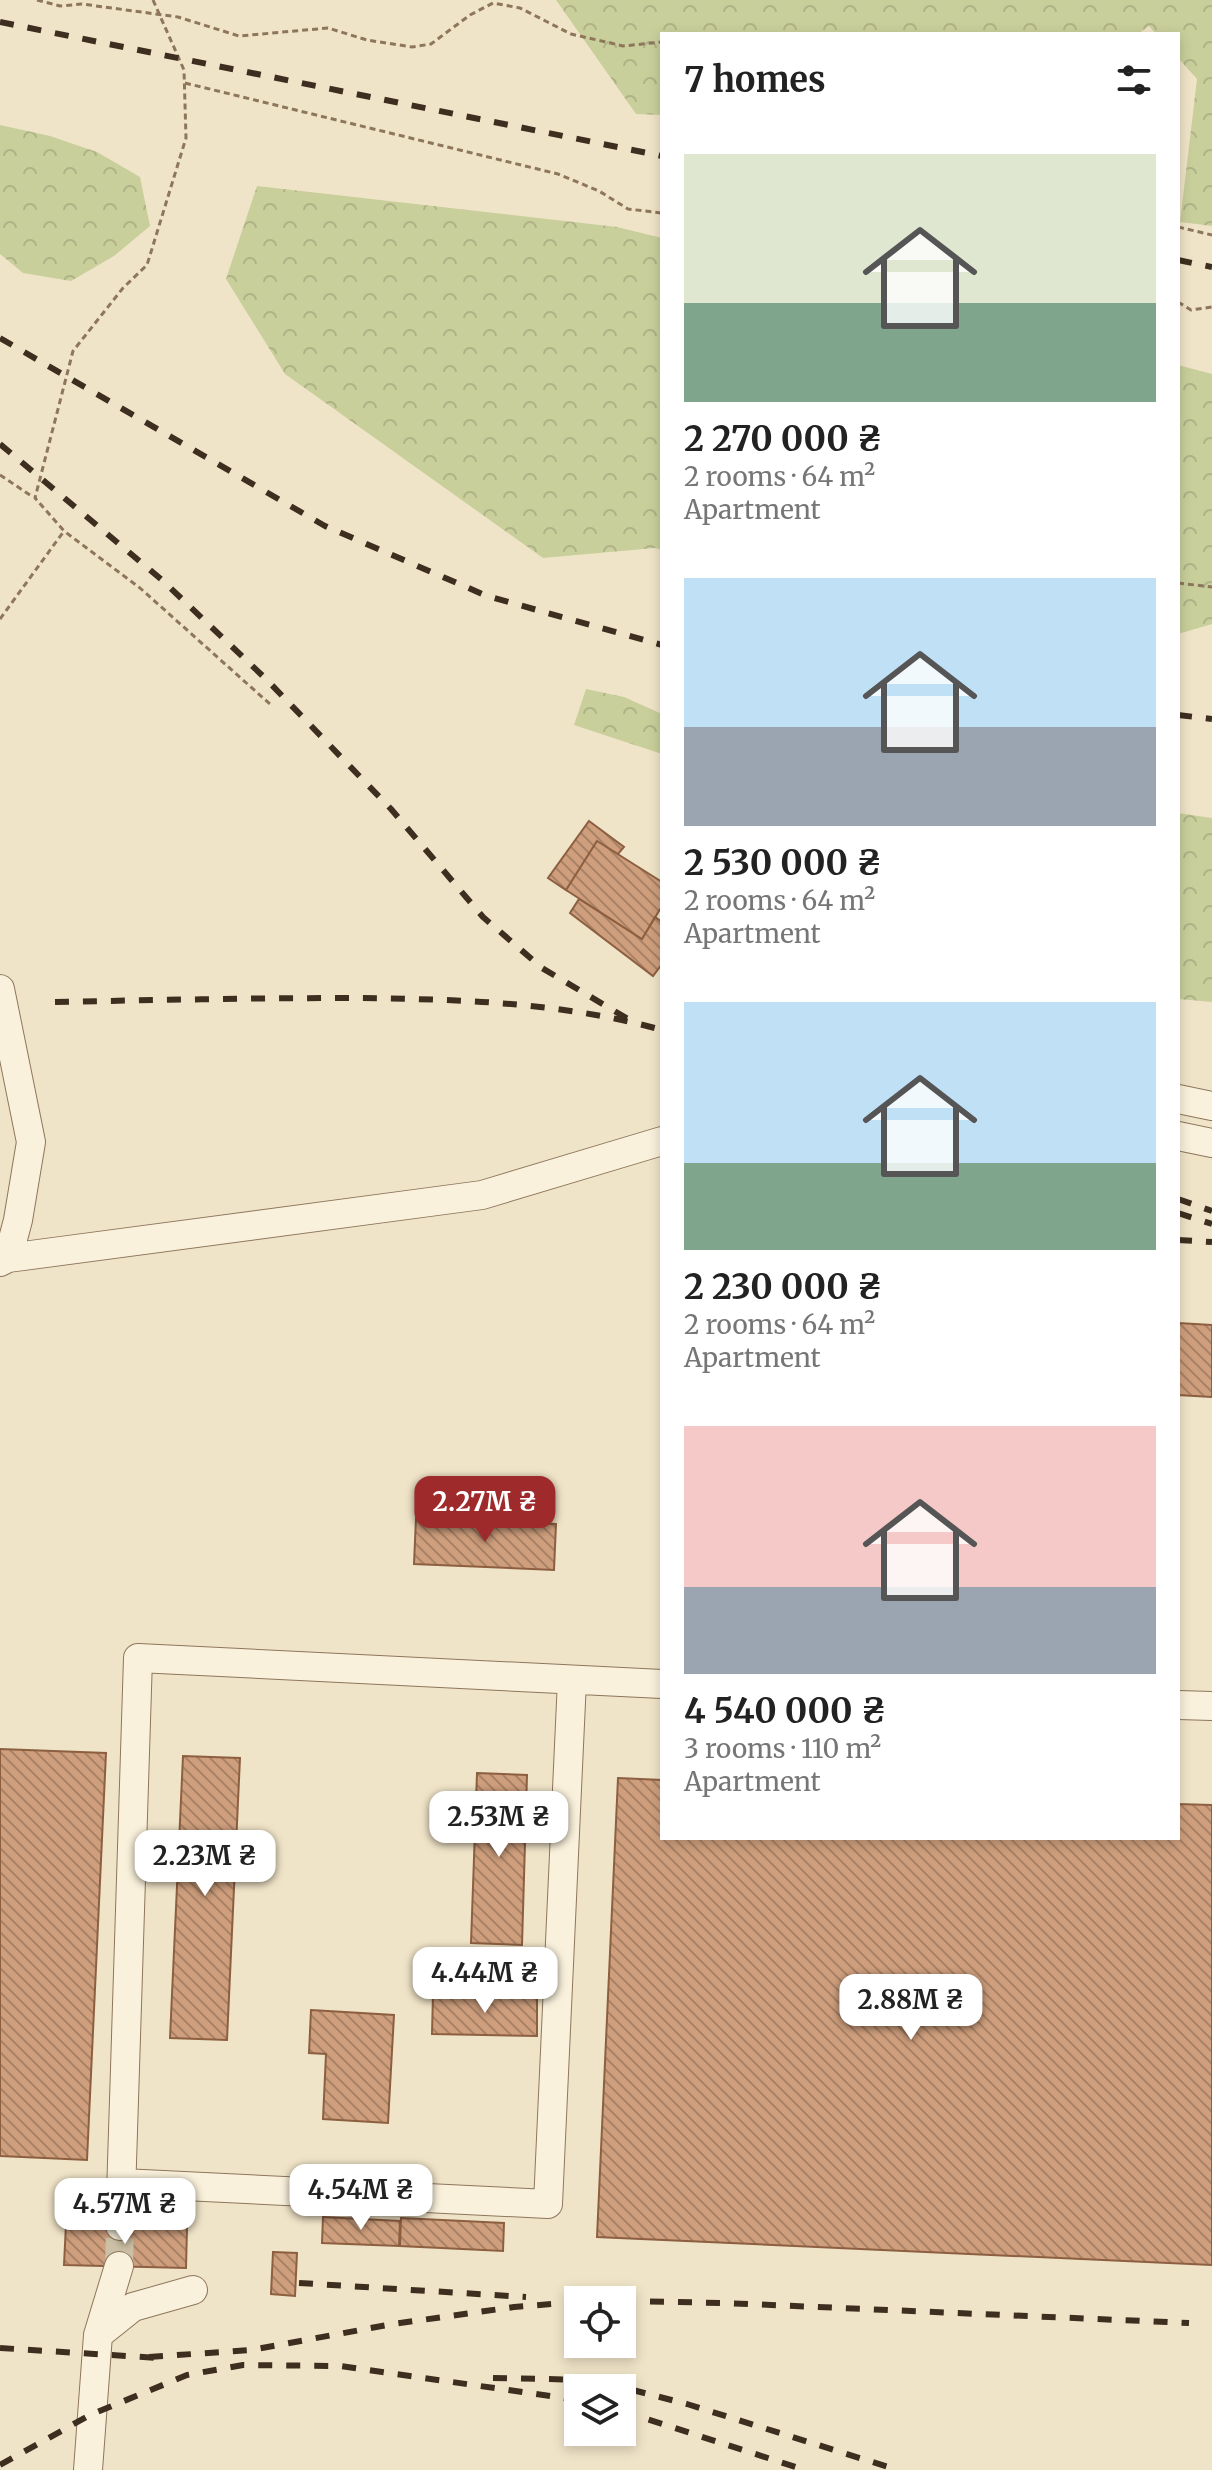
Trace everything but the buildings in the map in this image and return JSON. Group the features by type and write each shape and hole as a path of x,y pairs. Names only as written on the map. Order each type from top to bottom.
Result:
{"lane":[{"path":"0,989 31,1142 18,1220 4,1260 482,1195 660,1142"},
{"path":"1180,1099 1212,1106"},
{"path":"1180,1136 1212,1143"},
{"path":"120,2226 138,1658 660,1684"},
{"path":"122,2183 548,2204 572,1680"},
{"path":"1180,1705 1212,1706"},
{"path":"88,2470 98,2335 119,2266"},
{"path":"98,2335 133,2307 193,2290"}],"path":[{"path":"37,0 60,6 82,4 178,17 239,36 328,28 367,40 412,47 431,44 470,15 493,3 520,8 571,34 623,46 660,42"},
{"path":"35,498 73,351 123,288 147,265 186,138 184,70 153,0"},
{"path":"184,83 558,174 599,191 628,209 660,213"},
{"path":"1180,227 1212,235"},
{"path":"1180,303 1191,310 1212,307"},
{"path":"0,475 35,498 64,531 140,588 271,705"},
{"path":"0,619 64,531"},
{"path":"1180,583 1212,587"}],"green space":[{"path":"556,0 1212,0 1212,226 1180,222 1197,79 1180,60 1180,32 1154,32 1149,26 1141,32 660,32 660,115 636,114"},
{"path":"0,125 50,136 97,152 140,177 150,226 114,256 71,281 23,273 0,254"},
{"path":"257,186 617,227 660,238 660,549 543,558 285,374 226,279"},
{"path":"1180,366 1212,374 1212,624 1180,633"},
{"path":"586,689 624,697 660,713 660,753 574,725"},
{"path":"1180,813 1212,818 1212,1002 1180,999"}],"tunnel":[{"path":"119,2266 120,2226"}],"railway":[{"path":"0,22 660,156"},
{"path":"1180,260 1212,267"},
{"path":"0,338 325,526 487,596 660,644"},
{"path":"0,444 162,580 266,679 391,809 483,917 542,968 633,1022"},
{"path":"1180,715 1212,719"},
{"path":"55,1002 431,999 586,1013 660,1030"},
{"path":"1180,1200 1212,1211"},
{"path":"1180,1214 1212,1224"},
{"path":"1180,1240 1212,1242"},
{"path":"299,2283 526,2297"},
{"path":"636,2301 1189,2323"},
{"path":"149,2357 251,2350 393,2324 564,2303"},
{"path":"0,2348 159,2358"},
{"path":"0,2465 90,2415 187,2375 243,2365 340,2366 564,2398"},
{"path":"493,2378 594,2380 687,2404 898,2470"},
{"path":"636,2416 805,2470"}]}
